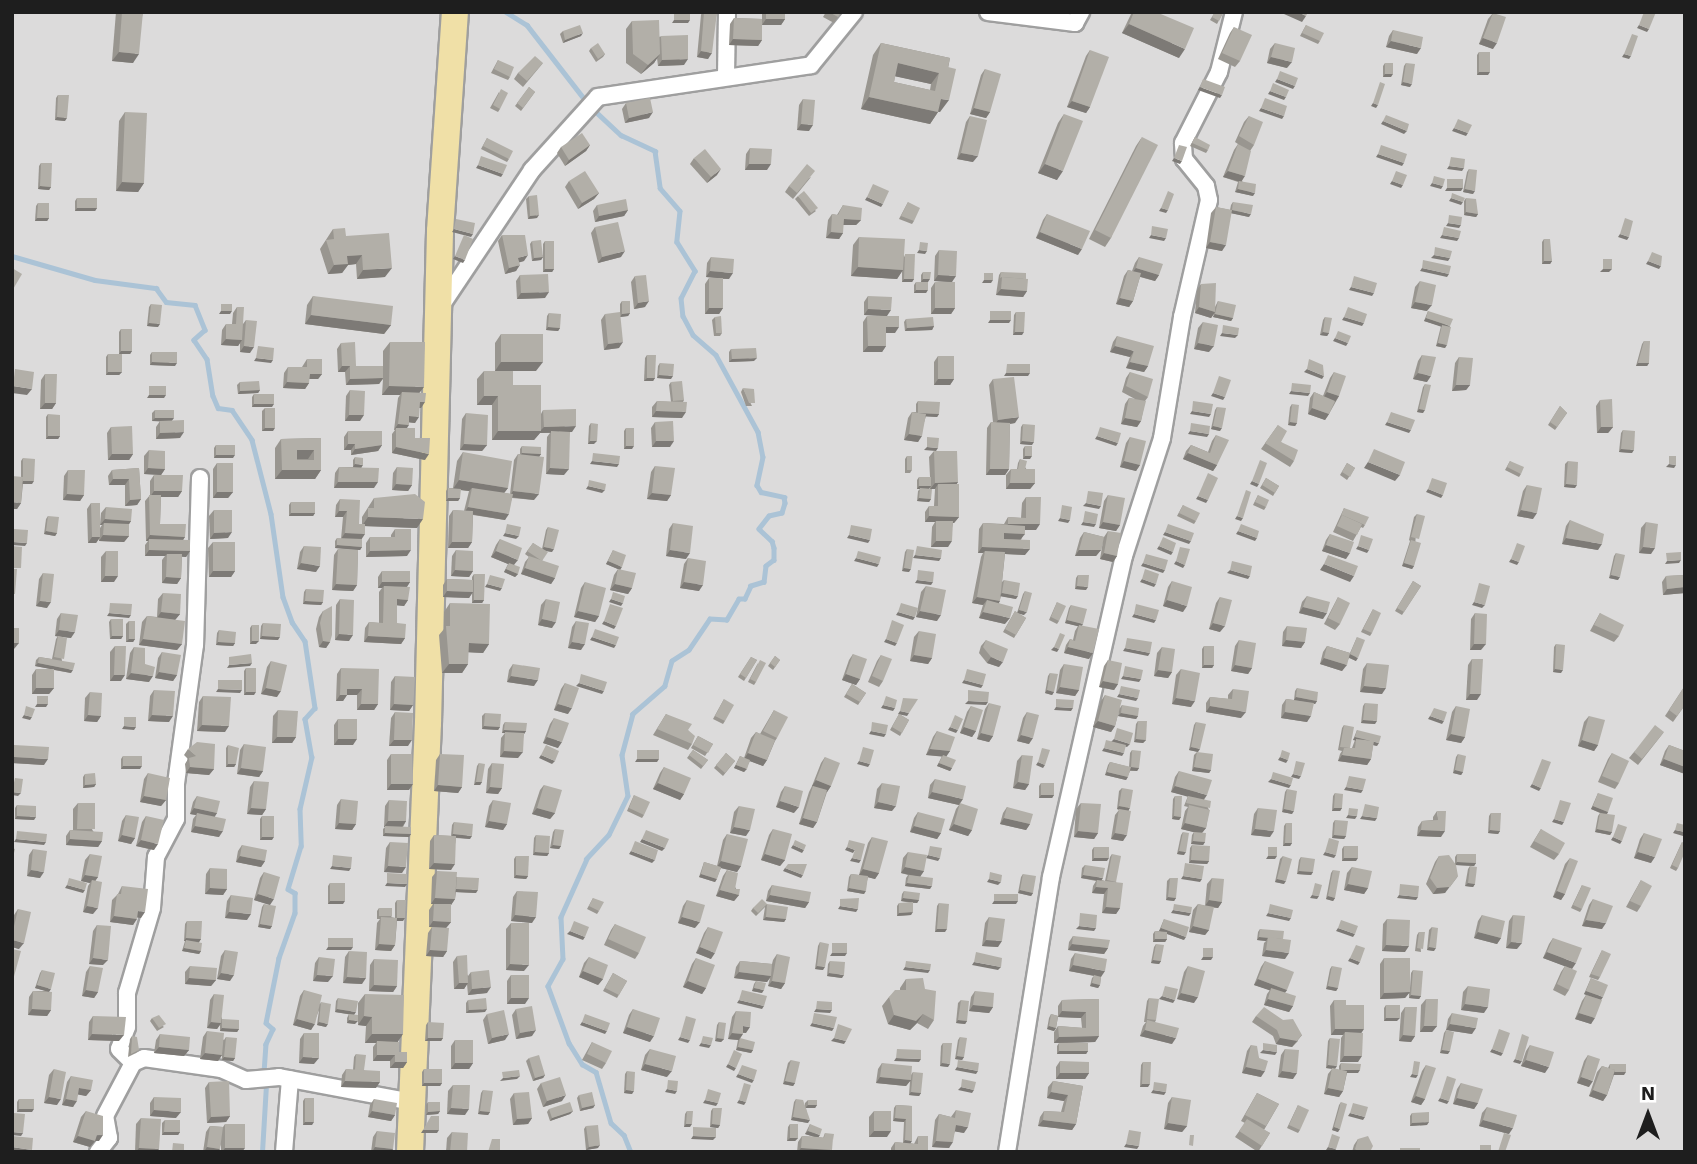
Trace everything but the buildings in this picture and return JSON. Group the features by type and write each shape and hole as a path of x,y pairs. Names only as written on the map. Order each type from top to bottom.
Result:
{"main road":[{"path":"410,1152 440,308 440,231 455,12"}],"street":[{"path":"726,76 727,12"},
{"path":"440,308 532,170 598,97 811,65 854,12"},
{"path":"988,12 1075,23 1081,12"},
{"path":"1007,1152 1051,877 1124,556 1162,438 1182,317 1206,212 1206,186 1184,159 1183,143 1219,72 1234,12"},
{"path":"133,1063 119,1046 127,1027 127,993 152,908 156,857 175,822 176,784 195,645 200,478"},
{"path":"98,1152 109,1138 105,1116 133,1063 144,1059 221,1069 246,1080 290,1079 412,1102"},
{"path":"284,1152 290,1079"}],"shaded area":[{"path":"12,12 1685,12 1685,1152 12,1152"}],"waterway":[{"path":"506,12 527,25 586,101"},
{"path":"594,110 621,135 655,151 660,188 680,211 677,242 695,271 681,298 683,316 693,335 716,355 758,432 763,457 757,485 761,492 784,497 785,503 782,513 769,516 759,529 772,541 774,548 774,560 766,566 764,582 751,586 745,599 739,599 727,620 710,619 689,650 672,661 665,686 633,714 622,755 628,796 609,835 587,859 561,917 563,959 548,986 569,1043 582,1064 596,1072 611,1123 624,1135 631,1152"},
{"path":"12,256 95,280 156,288 166,302 195,305 205,330 194,340 207,359 213,396 218,408 232,410 252,440 271,514 283,597 292,622 305,641 315,708 305,719 312,757 300,809 301,846 288,889 295,893 295,913 279,958 266,1023 273,1029 266,1044 264,1072"},
{"path":"262,1152 266,1084"}]}
